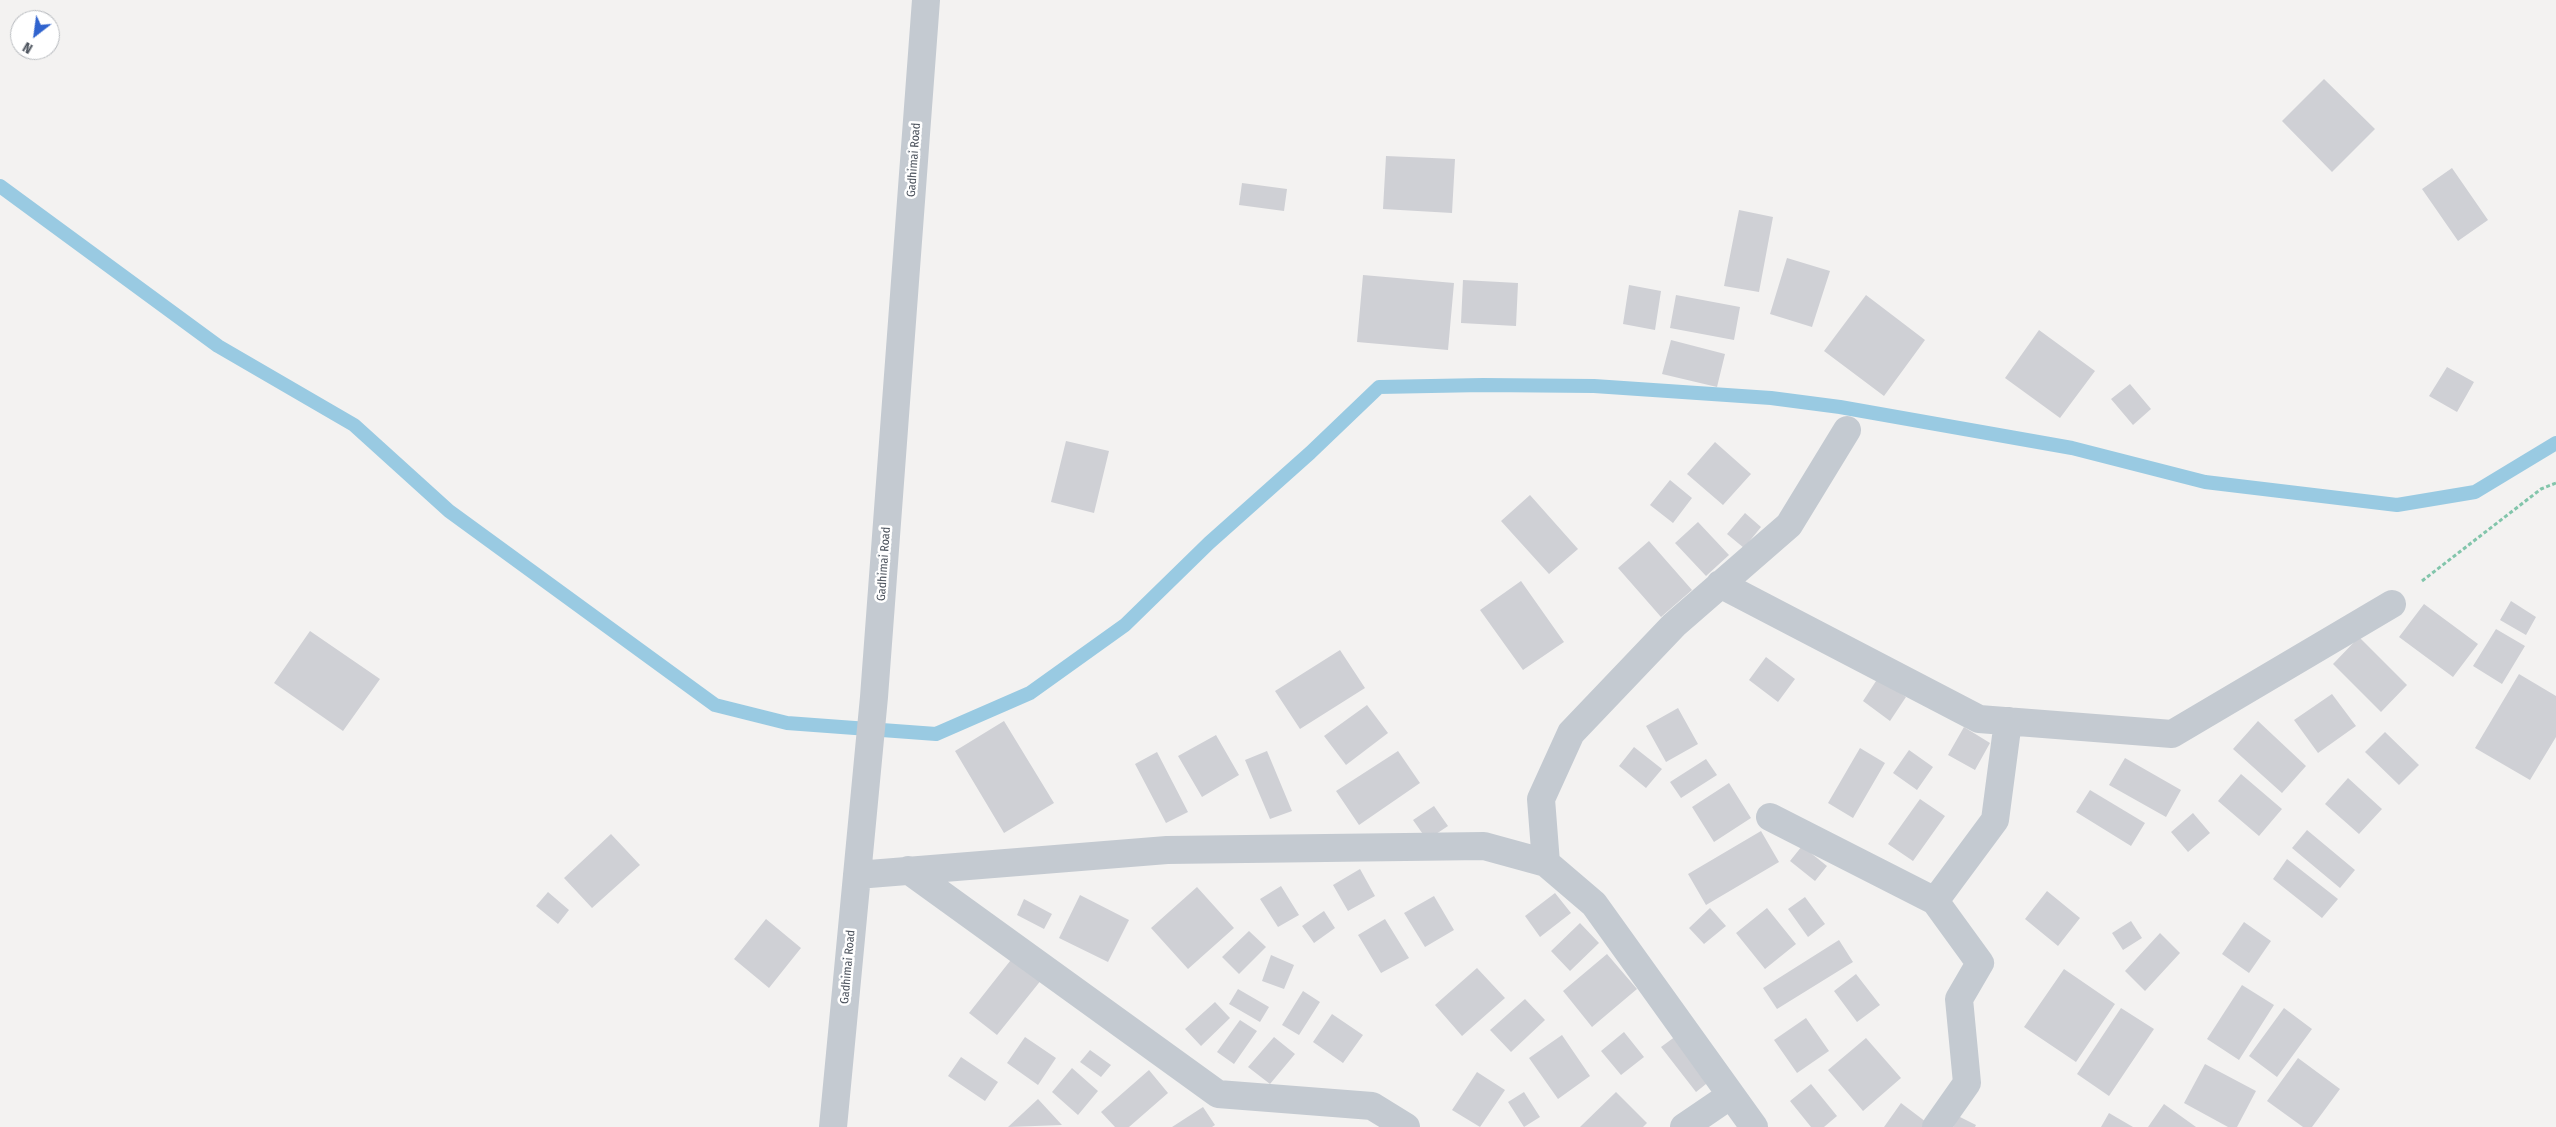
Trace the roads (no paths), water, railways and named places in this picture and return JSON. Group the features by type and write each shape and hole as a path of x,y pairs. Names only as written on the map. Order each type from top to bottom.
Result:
{"street":[{"name":"Gadhimai Road","path":"833,1127 874,697 926,0"},
{"path":"1546,863 1541,799 1570,733 1674,625 1788,525 1847,430"},
{"path":"1720,584 1979,719 2172,734 2392,604"},
{"path":"1935,901 1994,820 2008,721"},
{"path":"1770,817 1935,901 1980,963 1959,999 1967,1083 1936,1127"},
{"path":"857,875 1197,849 1484,846 1546,863 1594,904 1754,1127"},
{"path":"908,870 1218,1094 1372,1106 1406,1127"},
{"path":"1684,1127 1731,1096"}],"waterway":[{"path":"0,186 218,346 354,425 449,511 715,705 787,723 936,734 1030,693 1125,625 1209,543 1310,453 1379,387 1483,385 1594,386 1771,398 1840,407 2072,448 2205,482 2397,505 2475,492 2556,443"}]}
